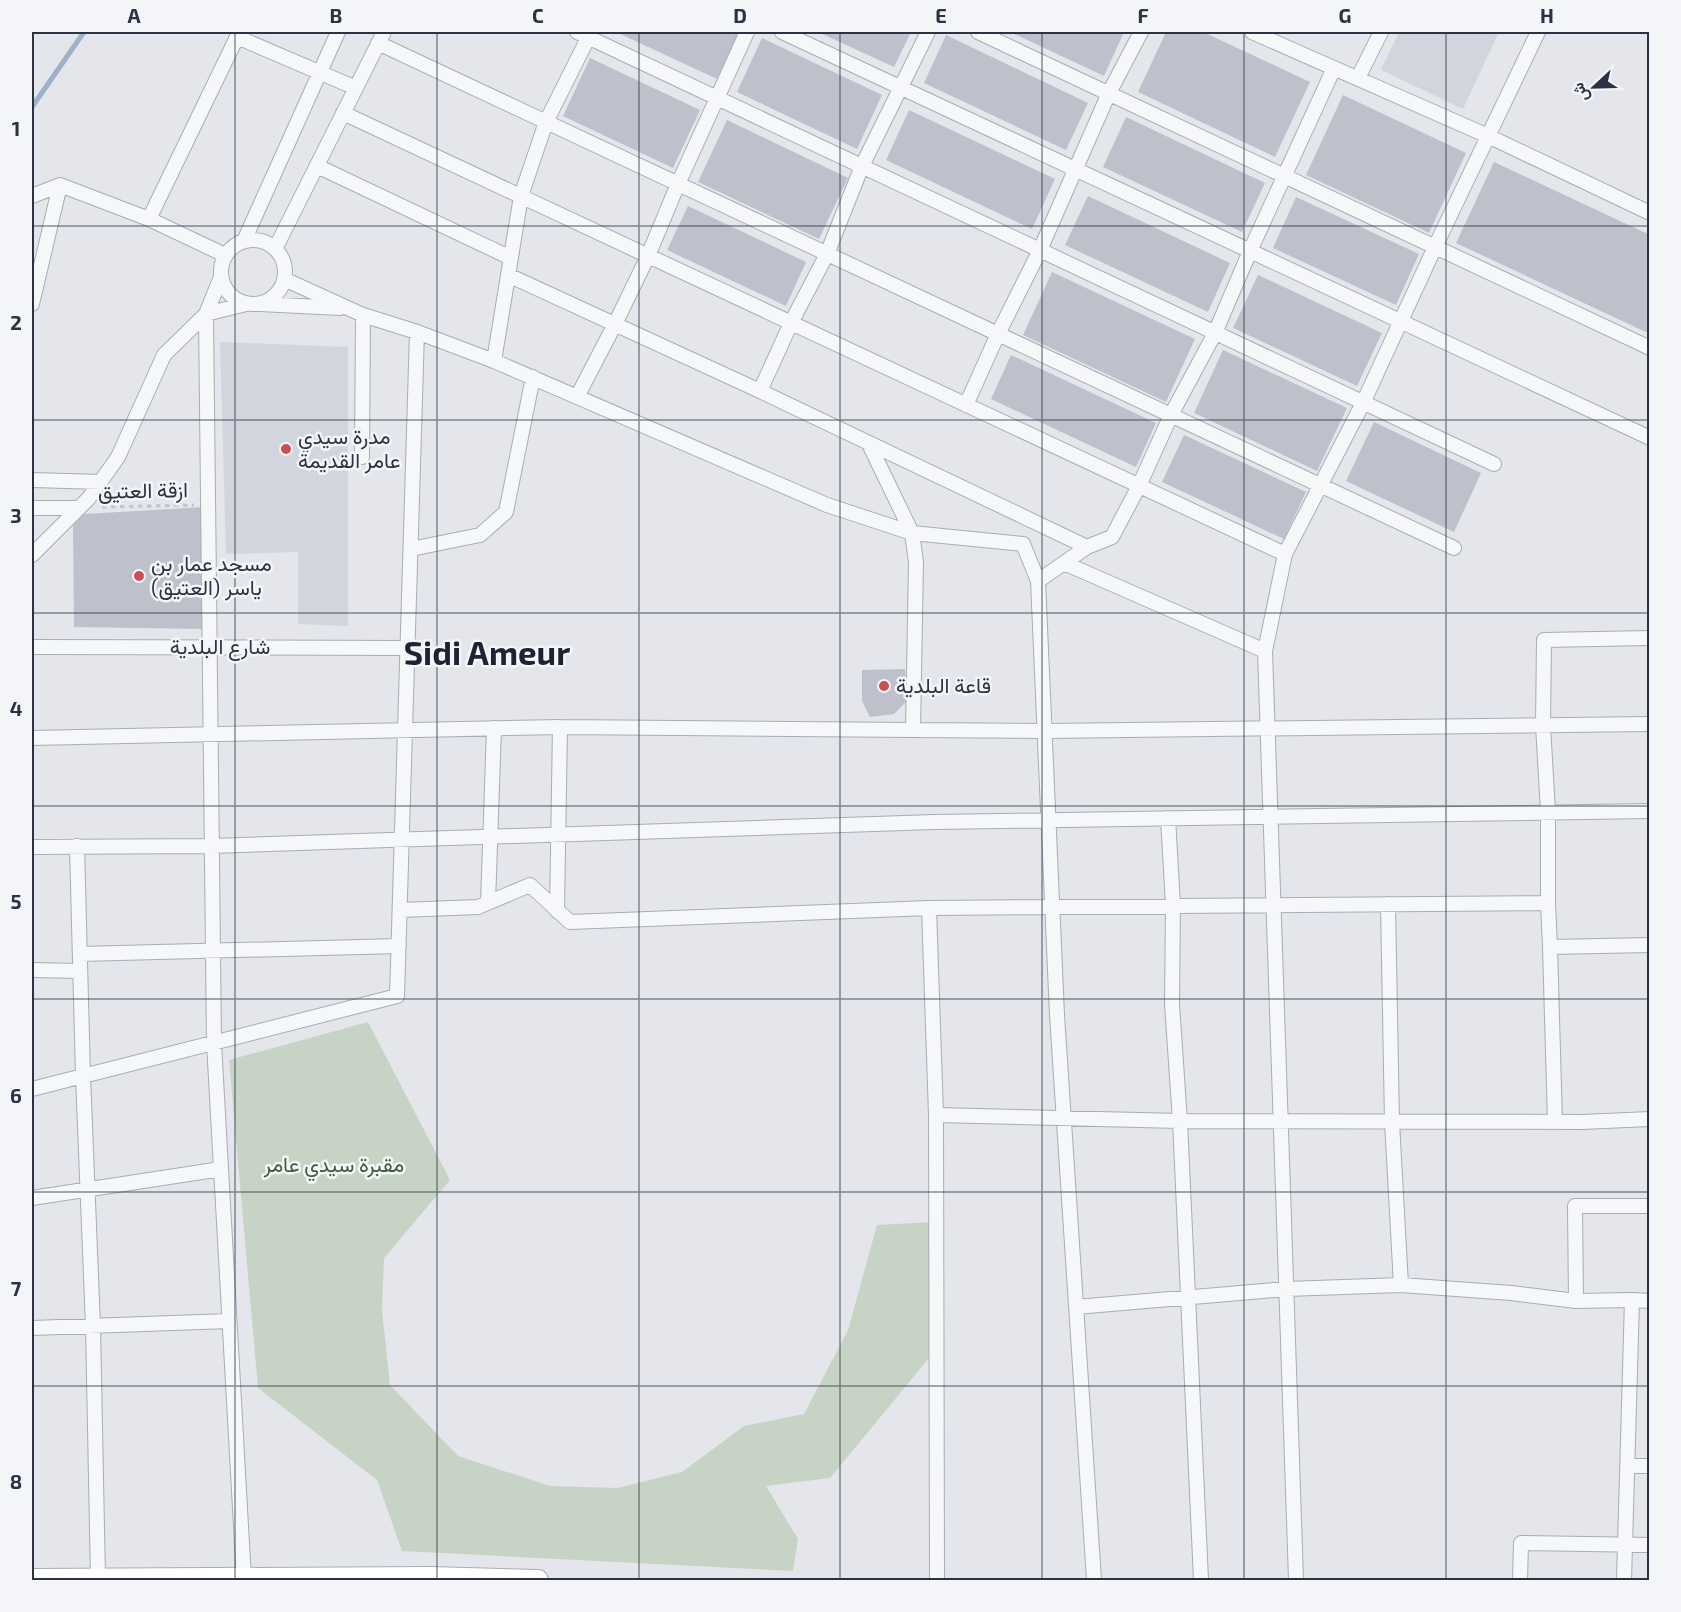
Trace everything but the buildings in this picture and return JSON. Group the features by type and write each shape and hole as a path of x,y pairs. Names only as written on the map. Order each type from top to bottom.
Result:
{"main road":[{"path":"32,1579 538,1581"}],"street":[{"path":"244,241 338,32"},
{"path":"577,397 648,256 747,32"},
{"path":"782,32 1650,438"},
{"path":"760,391 791,323 827,254 862,166 928,32"},
{"path":"978,32 1650,348"},
{"path":"966,405 1040,250 1109,93 1141,32"},
{"path":"1252,32 1488,136 1650,213"},
{"path":"1358,78 1381,32"},
{"path":"1296,1581 1266,651 1285,554 1363,403 1434,247 1538,32"},
{"path":"494,361 521,196 546,122 585,33 1494,464"},
{"path":"149,219 237,37 356,88"},
{"path":"275,249 381,37 546,122 1454,548"},
{"path":"1038,581 1087,547 1112,537 1139,486 1171,415 1215,333 1334,68"},
{"path":"343,113 1285,554"},
{"path":"317,166 511,258"},
{"path":"32,304 60,185"},
{"path":"32,196 60,185 149,219 225,255"},
{"path":"32,555 89,498 118,457 164,355 206,314 270,300 279,291 284,279 285,268 282,258 275,249 255,240 244,241 233,246 225,255 221,266 221,277 206,314 214,1043 244,1579"},
{"path":"508,275 760,391 1087,547"},
{"path":"221,277 226,289 235,298 252,304 348,308"},
{"path":"284,279 363,315 417,332 494,361 827,505 912,533 1023,544 1038,581 1052,906 1094,1581"},
{"path":"362,458 363,315"},
{"path":"32,1089 397,996 417,332"},
{"path":"411,549 480,535 506,512 532,377"},
{"path":"869,444 912,533 916,562 913,730"},
{"path":"32,480 101,482"},
{"path":"32,508 80,508"},
{"path":"1064,563 1266,651"},
{"path":"1555,1122 1548,903 1548,812 1543,725 1544,640 1650,638"},
{"name":"شارع البلدية","path":"32,647 408,648"},
{"path":"32,738 560,727 1045,731 1650,724"},
{"path":"557,911 560,727"},
{"path":"488,903 494,728"},
{"path":"32,847 212,846 1048,820 1650,811"},
{"path":"1168,818 1173,906 1172,1004 1180,1121 1201,1581"},
{"path":"77,846 99,1579"},
{"path":"400,910 478,907 530,885 570,922 929,908 1548,903"},
{"path":"1388,904 1392,1122 1401,1285"},
{"path":"929,908 936,1115 937,1581"},
{"path":"1550,947 1650,945"},
{"path":"80,954 399,946"},
{"path":"32,970 80,971"},
{"path":"936,1115 1180,1121 1555,1122 1650,1119"},
{"path":"32,1198 221,1169"},
{"path":"1576,1301 1575,1206 1650,1206"},
{"path":"1076,1307 1286,1289 1401,1285 1511,1293 1576,1301 1650,1301"},
{"path":"1624,1581 1632,1300"},
{"path":"32,1328 229,1321"},
{"path":"1627,1466 1650,1466"},
{"path":"1520,1581 1521,1543 1650,1545"}],"path":[{"name":"ازقة العتيق","path":"80,508 208,505"}],"shaded area":[{"path":"1399,32 1499,32 1463,109 1381,70"},
{"name":"مدرة سيدي عامر القديمة","path":"220,342 348,347 348,626 298,624 298,552 226,554"}],"green space":[{"name":"مقبرة سيدي عامر","path":"368,1022 450,1180 384,1258 382,1310 390,1385 458,1456 550,1486 618,1488 682,1472 744,1426 804,1414 848,1330 877,1225 933,1222 935,1351 830,1478 766,1486 798,1539 793,1571 402,1551 377,1480 258,1388 229,1060"}],"waterway":[{"path":"32,107 84,32"}],"place":[{"name":"مدرة سيدي عامر القديمة","path":"286,449"},
{"name":"مسجد عمار بن ياسر (العتيق)","path":"139,576"},
{"name":"قاعة البلدية","path":"884,686"}],"district":[{"name":"Sidi Ameur","path":"487,653"}]}
